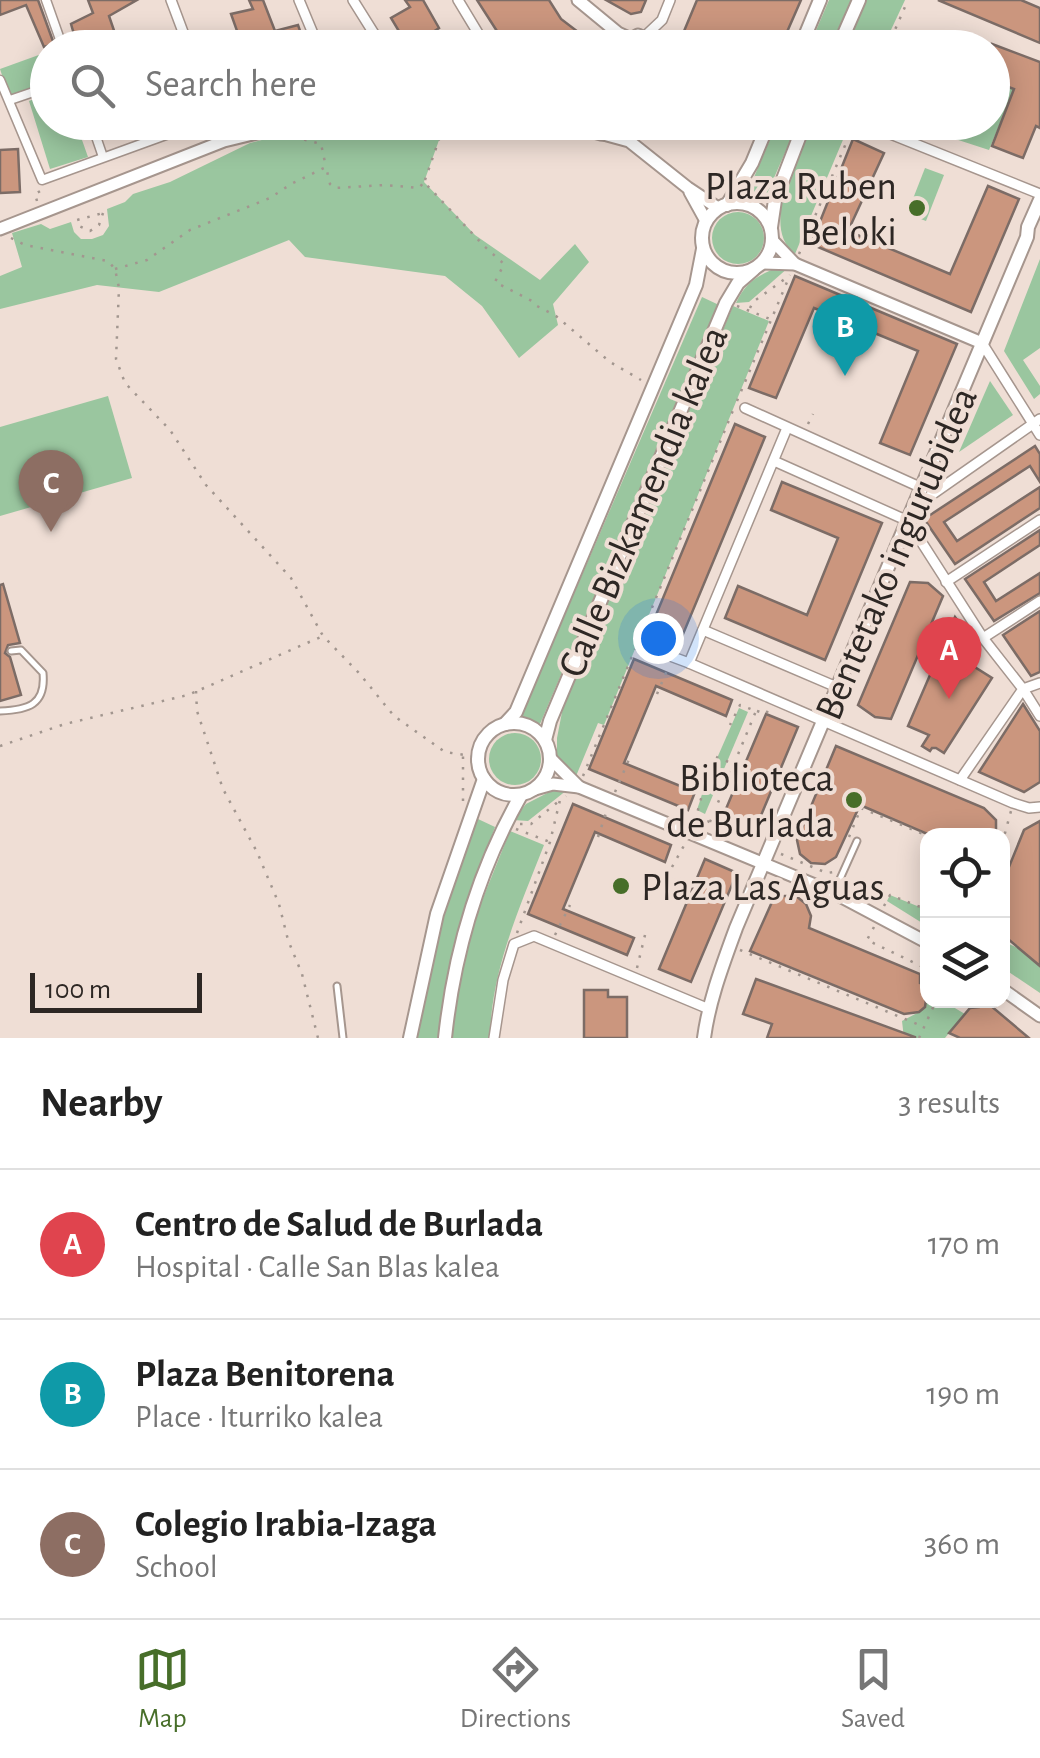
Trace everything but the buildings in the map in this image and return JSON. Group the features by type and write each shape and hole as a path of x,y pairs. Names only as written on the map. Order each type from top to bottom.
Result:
{"main road":[{"path":"808,30 820,0"},
{"path":"846,30 859,0"},
{"path":"762,140 752,163 723,206 706,222 703,249 709,260 729,273 742,274 768,256 775,200 798,140"},
{"name":"Bentetako ingurubidea","path":"704,1038 709,1008 730,945 1027,237 1040,197"},
{"path":"723,206 738,203 758,210 772,233"},
{"name":"Bentetako ingurubidea","path":"1027,237 1040,222"},
{"name":"Calle Bizkamendia kalea","path":"506,724 516,712 696,286 703,249"},
{"name":"Calle Bizkamendia kalea","path":"545,740 726,303 738,283 758,266"},
{"path":"445,1038 465,924 504,824 528,792 544,781 551,759 545,740 528,726 517,723 495,728 486,736 478,757 484,779 500,792 528,792"},
{"path":"410,1038 437,914 484,779"}],"street":[{"path":"46,0 57,30"},
{"path":"171,0 182,30"},
{"path":"299,0 311,30"},
{"path":"353,0 372,30"},
{"path":"458,0 476,30"},
{"path":"578,0 614,30"},
{"path":"652,30 662,20 670,0"},
{"path":"0,78 42,180 151,140"},
{"path":"10,100 30,93"},
{"path":"97,140 103,157"},
{"path":"4,232 228,140"},
{"path":"623,140 688,188 723,206"},
{"path":"904,140 1040,197"},
{"path":"688,188 706,222"},
{"path":"772,233 795,264"},
{"path":"758,266 795,264 982,343 1036,421 1040,435"},
{"path":"745,408 922,488"},
{"path":"914,506 1036,421"},
{"path":"689,662 787,428"},
{"path":"774,461 908,521 1040,716"},
{"path":"946,582 1040,520"},
{"path":"984,638 1040,601"},
{"path":"703,630 839,688"},
{"path":"646,647 1014,803 1029,808 1040,806"},
{"path":"960,780 1023,689 1040,683"},
{"path":"551,759 579,787"},
{"path":"528,792 553,784 579,787 834,893 920,938"},
{"path":"494,1038 503,980 514,944 534,936 709,1008"},
{"path":"1010,995 1040,1016"}],"lane":[{"path":"0,711 36,703 43,689 43,674 21,650 11,651"},
{"path":"834,893 856,841"},
{"path":"337,986 343,1038"}],"path":[{"path":"895,30 908,0"},
{"path":"306,140 321,144 330,184 335,188 419,188 439,140"},
{"path":"795,264 847,140"},
{"path":"116,269 147,260 190,230 270,198 326,167"},
{"path":"38,202 35,194 47,188 42,180"},
{"path":"424,182 504,264 495,282 556,316 610,362 638,379"},
{"path":"103,213 99,225 90,231 79,226 78,220 103,213"},
{"path":"4,232 25,245 108,261 116,269 116,359 126,383 170,430 206,485 291,578 322,636 394,716 445,752 478,757"},
{"path":"504,824 530,824 579,787 790,275 753,302 749,310"},
{"path":"726,303 770,319"},
{"path":"0,746 65,724 196,691 322,636"},
{"path":"657,694 673,657"},
{"path":"196,691 197,711 223,788 279,904 318,1038"},
{"path":"730,725 740,705 766,714 774,700"},
{"path":"710,822 756,711"},
{"path":"463,755 462,806 473,810"},
{"path":"598,837 630,757"},
{"path":"716,757 734,764"},
{"path":"704,788 696,817 723,828 715,844"},
{"path":"514,944 550,842 560,800"},
{"path":"1007,828 1014,803"},
{"path":"504,824 550,842"},
{"path":"672,867 690,835"},
{"path":"920,907 890,894 867,940 920,970"},
{"path":"550,943 570,905"},
{"path":"635,978 645,935"},
{"path":"730,945 924,1027"},
{"path":"919,1038 932,1008"}],"green space":[{"path":"829,0 851,0 838,30 816,30"},
{"path":"864,0 905,0 891,30 851,30"},
{"path":"30,58 30,93 10,100 0,69"},
{"path":"41,140 82,140 88,157 50,169"},
{"path":"439,140 424,182 475,235 540,280 575,244 589,262 553,304 558,325 519,358 482,306 445,276 305,257 289,240 159,292 97,285 0,309 0,276 22,267 12,233 41,224 50,229 71,222 81,239 103,235 109,226 107,209 250,143"},
{"path":"770,140 791,140 763,203 746,196"},
{"path":"805,140 843,140 795,254 785,242 781,227 781,209"},
{"path":"958,140 993,140 989,150"},
{"path":"925,168 944,175 926,221 907,214"},
{"path":"738,212 756,220 764,238 756,256 738,264 720,256 712,238 720,220"},
{"path":"1040,259 1040,348 1023,360 1040,386 1040,394 1034,399 1004,351"},
{"path":"782,266 789,267 749,302 736,303 754,279"},
{"path":"702,297 719,305 540,724 521,716"},
{"path":"733,306 769,321 604,725 598,723 574,781 557,758 563,707"},
{"path":"990,381 1013,415 959,452"},
{"path":"108,396 132,478 0,516 0,427"},
{"path":"739,708 748,712 705,814 697,810 704,788"},
{"path":"515,733 534,740 541,759 534,778 515,785 496,778 489,759 496,740"},
{"path":"557,788 567,790 528,821 513,820 526,804"},
{"path":"478,819 495,827 455,941 438,1038 418,1038 430,955"},
{"path":"510,831 544,845 501,963 490,1038 450,1038 477,913"},
{"path":"890,895 920,907 920,922 887,901"},
{"path":"1010,944 1040,966 1040,993 1010,973"},
{"path":"922,1008 955,1008 965,1014 945,1038 904,1038 902,1021"}],"place":[{"name":"Plaza Ruben Beloki","path":"917,208"},
{"name":"Plaza Benitorena","path":"845,376"},
{"name":"Colegio Irabia-Izaga","path":"51,532"},
{"name":"Centro de Salud de Burlada","path":"949,699"},
{"name":"Biblioteca de Burlada","path":"854,800"},
{"name":"Plaza Las Aguas","path":"621,886"}]}
